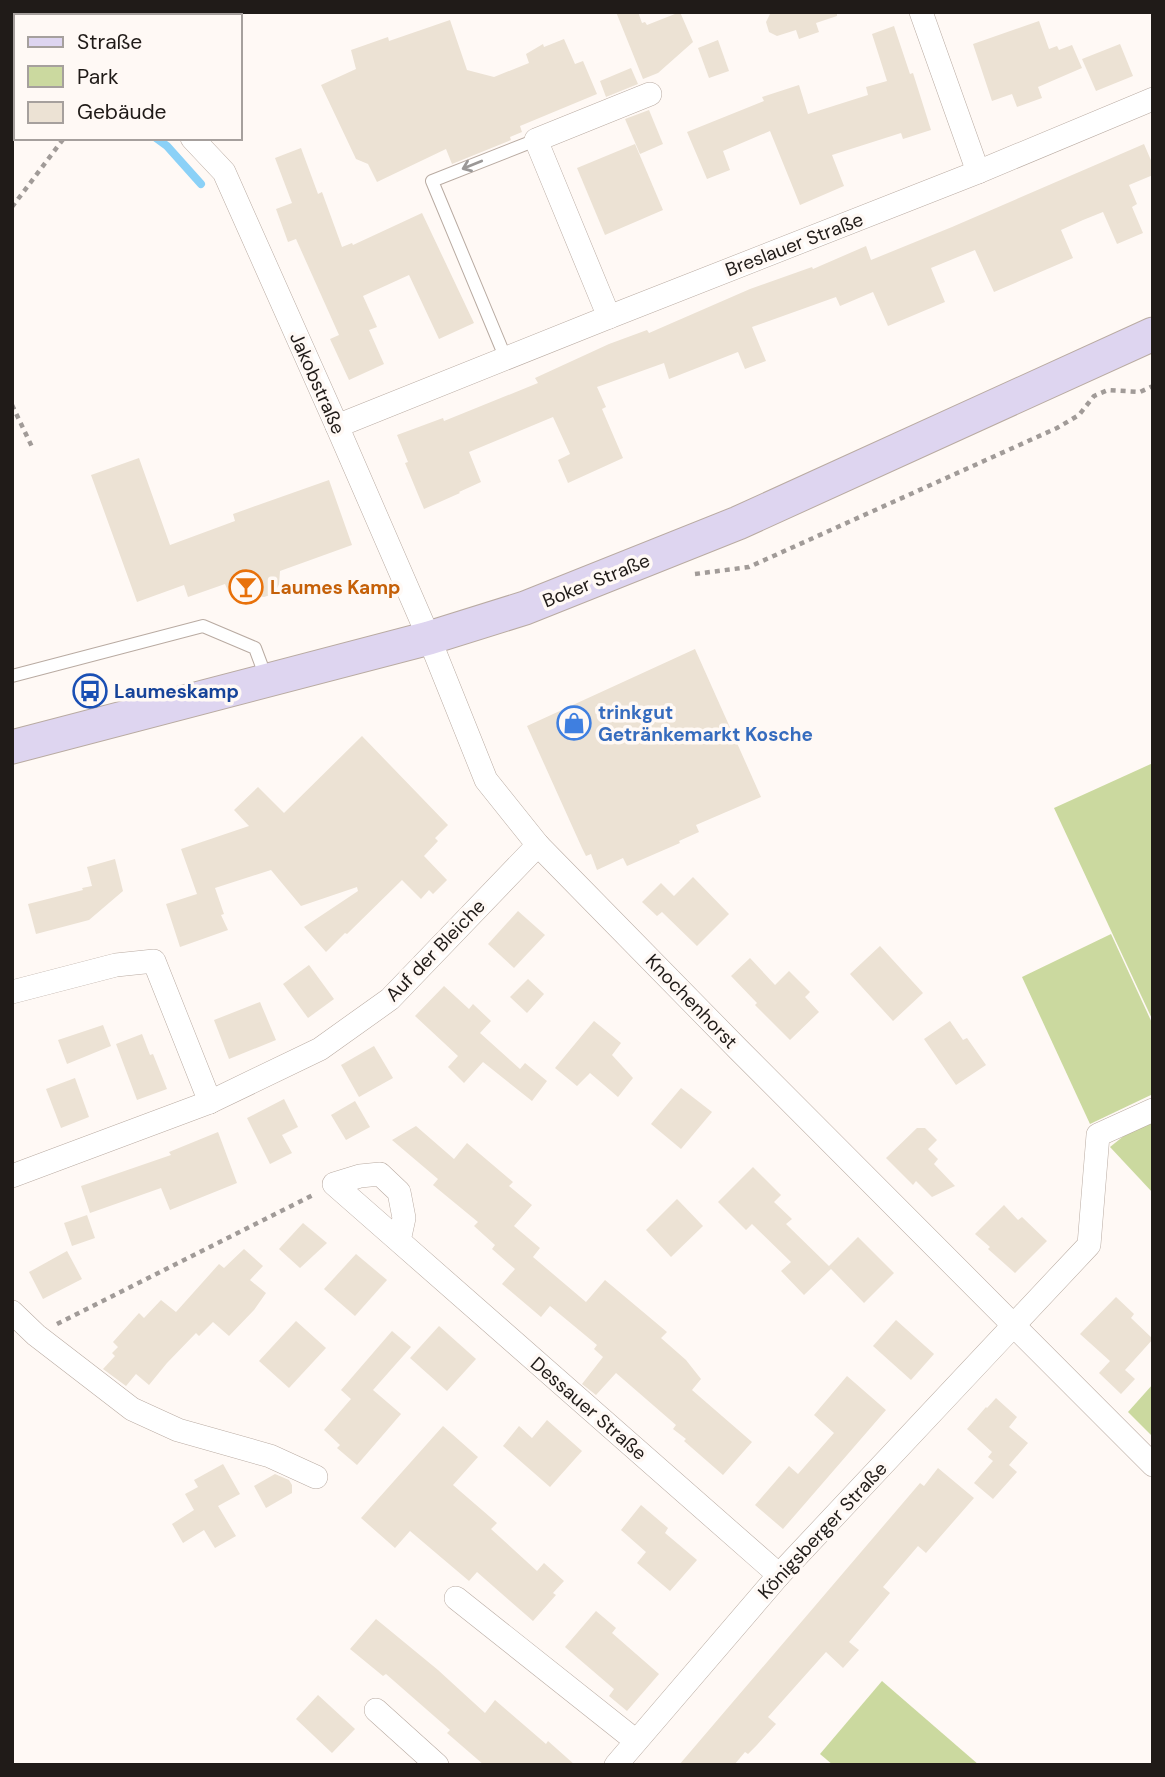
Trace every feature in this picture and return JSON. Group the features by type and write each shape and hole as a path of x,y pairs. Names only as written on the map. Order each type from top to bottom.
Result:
{"main road":[{"name":"Boker Straße","path":"12,747 429,638 525,608 738,523 1153,334"}],"street":[{"path":"921,12 978,172"},
{"path":"609,317 536,140 650,94"},
{"name":"Breslauer Straße","path":"337,426 978,172 1153,99"},
{"name":"Jakobstraße","path":"194,140 224,173 429,638"},
{"name":"Knochenhorst","path":"429,638 486,780 538,845 1153,1465"},
{"name":"Auf der Bleiche","path":"12,1177 210,1102 320,1049 390,999 538,845"},
{"path":"12,992 116,965 154,961 210,1102"},
{"path":"1014,1324 1089,1245 1098,1135 1153,1110"},
{"path":"334,1184 360,1176 380,1174 399,1192 404,1219 400,1241"},
{"name":"Dessauer Straße","path":"334,1184 779,1575"},
{"path":"12,1312 36,1335 132,1409 178,1430 270,1456 316,1477"},
{"name":"Königsberger Straße","path":"615,1765 779,1575 1014,1324"},
{"path":"456,1598 636,1741"},
{"path":"376,1710 437,1765"}],"lane":[{"path":"506,359 432,181 536,140"},
{"path":"12,676 202,626 255,648 267,680"}],"path":[{"path":"12,207 62,140"},
{"path":"748,567 1057,428 1079,415 1094,396 1108,390 1140,391 1153,386"},
{"path":"12,405 33,449"},
{"path":"36,1335 334,1184"}],"green space":[{"path":"1153,763 1153,1021 1054,808"},
{"path":"1111,934 1153,1025 1153,1094 1090,1124 1022,977"},
{"path":"1153,1121 1153,1193 1110,1147 1130,1131"},
{"path":"1153,1384 1153,1437 1128,1412"},
{"path":"882,1681 979,1765 833,1765 820,1754"}],"building":[{"path":"616,12 638,12 642,23 647,25 680,12 693,42 658,73 643,79"},
{"path":"771,12 837,12 837,16 816,23 819,32 799,39 796,30 777,36 769,32 766,22"},
{"path":"450,20 467,70 494,77 529,63 526,54 543,44 544,47 564,39 575,64 583,61 597,94 520,126 522,132 510,137 511,140 452,164 446,149 377,182 368,164 356,159 321,85 356,69 351,50 388,37 389,41"},
{"path":"1039,21 1049,49 1057,46 1059,50 1072,45 1082,68 1038,87 1042,98 1017,107 1012,94 992,101 973,44"},
{"path":"894,26 910,74 913,73 931,130 903,139 901,133 832,155 844,186 800,205 770,131 723,151 730,170 707,179 687,132 764,101 762,97 799,85 808,114 868,95 866,87 887,81 872,34"},
{"path":"718,40 729,71 709,78 698,48"},
{"path":"1120,44 1133,76 1096,91 1082,59"},
{"path":"631,68 638,84 606,97 600,81"},
{"path":"649,110 663,144 640,154 625,119"},
{"path":"635,144 663,210 605,235 577,168"},
{"path":"1144,144 1153,165 1153,175 1129,185 1137,204 1132,207 1143,233 1117,244 1103,212 1061,230 1073,258 994,292 975,250 931,268 945,302 888,326 873,292 840,306 836,297 752,327 766,361 745,369 738,352 669,379 664,363 597,387 606,407 602,409 623,458 568,483 558,460 570,454 553,417 469,452 481,482 424,509 397,435 443,418 444,421 538,383 535,378 609,344 647,330 649,333 750,289 812,267 813,269 866,246 871,260"},
{"path":"301,148 318,194 322,192 342,247 352,243 353,245 422,213 474,323 439,339 409,275 363,296 377,327 369,330 384,364 349,380 330,339 339,335 296,239 288,242 276,209 292,203 275,158"},
{"path":"139,458 170,545 235,521 233,514 329,480 352,545 280,571 279,585 270,595 264,597 244,588 229,593 225,584 188,597 184,585 137,602 91,475"},
{"path":"695,649 761,797 696,825 699,832 679,841 680,843 627,866 623,858 597,870 591,854 586,856 582,848 527,726"},
{"path":"362,736 448,825 435,838 438,841 424,856 447,880 433,894 429,890 421,899 402,880 326,952 304,927 358,891 357,887 301,906 271,870 215,888 224,914 221,915 228,930 180,947 166,904 197,894 181,849 249,826 234,810 258,787 284,813"},
{"path":"115,859 123,891 89,920 36,934 28,904 92,886 87,867"},
{"path":"693,877 729,914 697,946 662,912 657,916 642,902 661,883 674,896"},
{"path":"518,911 545,935 514,968 488,944"},
{"path":"880,946 923,993 893,1021 850,974"},
{"path":"750,958 775,985 789,971 810,992 805,997 819,1012 790,1040 731,976"},
{"path":"309,965 334,999 308,1018 283,984"},
{"path":"528,979 544,994 527,1013 510,997"},
{"path":"444,986 469,1009 473,1004 491,1021 480,1033 520,1069 525,1063 547,1081 532,1101 483,1062 464,1083 448,1067 458,1056 415,1016"},
{"path":"260,1002 276,1040 229,1059 214,1020"},
{"path":"594,1021 621,1043 612,1055 633,1078 618,1097 590,1073 577,1086 555,1068"},
{"path":"950,1021 963,1040 967,1038 986,1065 956,1085 924,1039"},
{"path":"103,1025 111,1046 67,1064 58,1040"},
{"path":"142,1034 167,1089 137,1100 116,1044"},
{"path":"374,1046 393,1078 359,1097 341,1065"},
{"path":"75,1078 89,1117 61,1128 46,1089"},
{"path":"681,1088 712,1112 681,1149 651,1124"},
{"path":"284,1099 298,1127 282,1135 292,1153 270,1164 247,1118"},
{"path":"355,1101 370,1127 346,1140 331,1115"},
{"path":"416,1126 454,1159 467,1143 513,1182 509,1186 532,1205 514,1226 540,1248 533,1257 586,1302 605,1280 667,1332 661,1338 686,1360 701,1379 692,1390 752,1442 723,1475 684,1441 686,1439 673,1429 676,1425 616,1373 596,1395 582,1384 603,1357 594,1349 597,1345 550,1306 541,1317 502,1284 515,1269 492,1249 495,1245 474,1226 478,1222 433,1185 438,1179 392,1140"},
{"path":"917,1128 925,1128 937,1140 928,1149 938,1159 934,1164 955,1186 932,1197 916,1181 913,1185 886,1158"},
{"path":"218,1132 237,1183 170,1210 161,1188 90,1213 81,1186 171,1155 169,1152"},
{"path":"753,1167 781,1195 774,1202 792,1219 786,1224 829,1266 858,1237 894,1273 864,1303 831,1269 804,1295 781,1271 791,1262 752,1224 746,1230 718,1202"},
{"path":"677,1199 703,1226 671,1257 646,1230"},
{"path":"1004,1205 1018,1220 1022,1217 1047,1241 1015,1273 975,1234"},
{"path":"87,1215 95,1238 72,1246 64,1223"},
{"path":"303,1223 327,1243 300,1268 279,1249"},
{"path":"244,1249 263,1266 250,1280 266,1293 229,1336 213,1322 199,1336 196,1333 149,1385 136,1374 126,1386 103,1369 115,1356 112,1353 118,1347 113,1342 139,1313 144,1318 161,1300 176,1312 219,1264 224,1268"},
{"path":"67,1251 82,1279 43,1299 29,1272"},
{"path":"356,1254 387,1280 355,1316 324,1289"},
{"path":"1116,1297 1134,1314 1131,1318 1153,1339 1125,1370 1135,1379 1121,1394 1099,1373 1110,1361 1080,1334"},
{"path":"896,1320 934,1354 911,1380 873,1346"},
{"path":"296,1321 326,1348 289,1388 259,1361"},
{"path":"439,1326 476,1359 447,1391 410,1358"},
{"path":"392,1331 411,1347 373,1390 401,1414 357,1465 337,1448 340,1445 324,1430 351,1399 341,1390"},
{"path":"847,1376 886,1410 783,1529 755,1505 789,1466 798,1474 834,1433 814,1415"},
{"path":"996,1398 1017,1417 1009,1427 1028,1443 1009,1465 1017,1472 993,1499 974,1483 993,1461 988,1457 992,1452 967,1429"},
{"path":"547,1420 582,1451 550,1487 503,1446 519,1426 532,1438"},
{"path":"443,1426 478,1457 453,1485 497,1523 491,1529 537,1571 544,1563 564,1581 553,1593 556,1595 533,1621 477,1572 469,1581 410,1531 395,1548 361,1518"},
{"path":"223,1464 240,1494 218,1506 236,1536 215,1548 204,1530 183,1543 172,1524 194,1510 185,1494 198,1487 194,1480"},
{"path":"938,1468 974,1498 926,1553 918,1546 883,1587 890,1593 849,1642 859,1650 843,1668 826,1652 768,1717 776,1724 734,1765 679,1765 920,1483 924,1486"},
{"path":"275,1474 289,1480 292,1493 266,1508 254,1486"},
{"path":"641,1505 668,1528 665,1533 697,1560 670,1591 637,1563 646,1552 621,1530"},
{"path":"596,1611 616,1628 612,1633 659,1674 627,1711 609,1696 614,1689 565,1647"},
{"path":"376,1619 485,1713 495,1700 575,1765 484,1765 447,1733 450,1730 386,1674 383,1676 350,1649"},
{"path":"318,1695 355,1729 332,1753 296,1719"}],"waterway":[{"path":"159,140 201,184"}],"place":[{"name":"Laumes Kamp","path":"246,587"},
{"name":"Laumeskamp","path":"90,691"},
{"name":"trinkgut Getränkemarkt Kosche","path":"574,723"}]}
